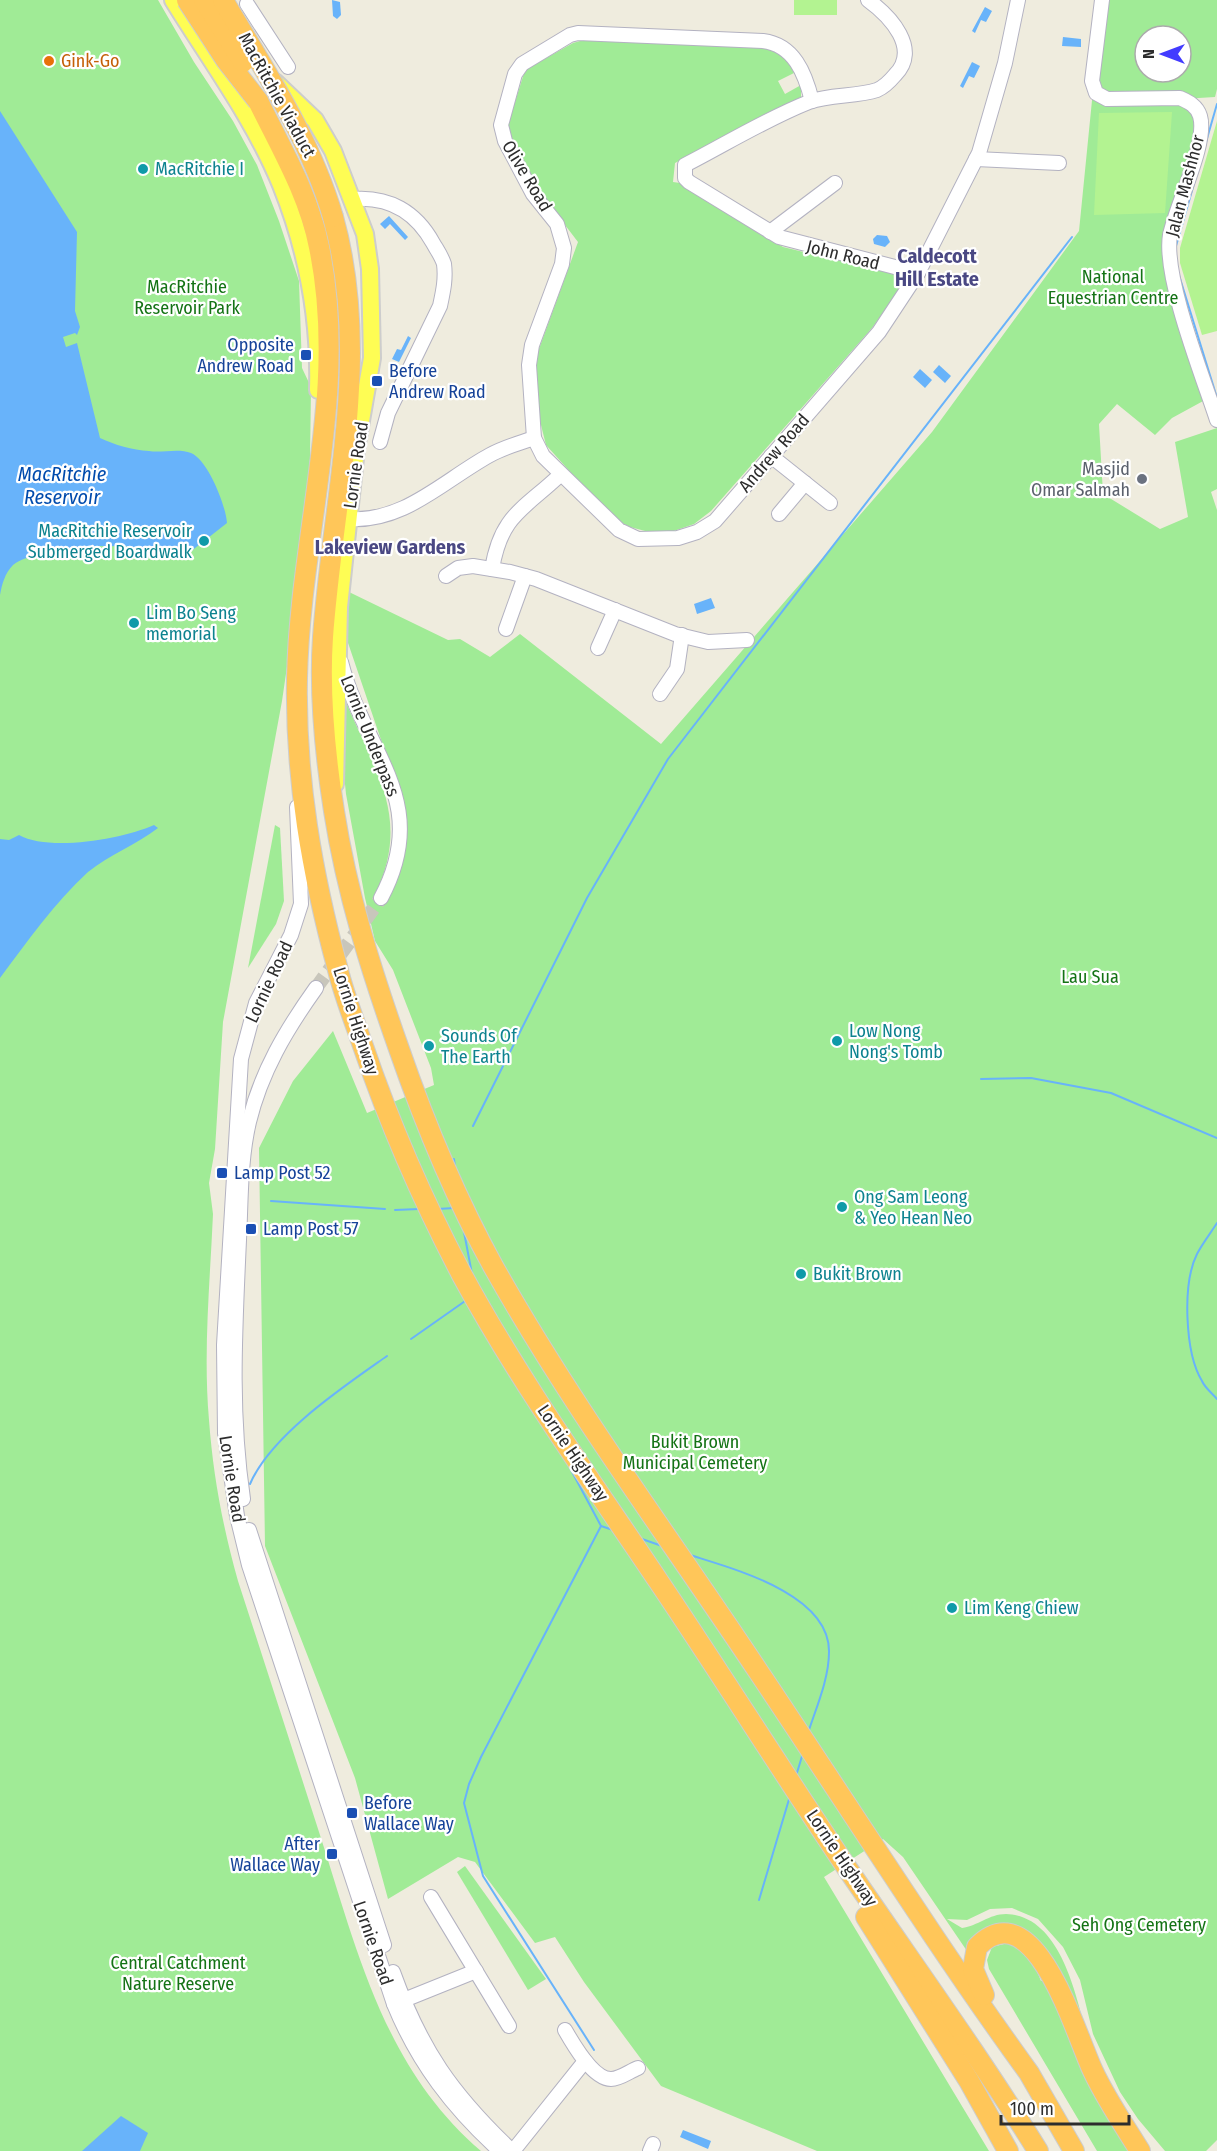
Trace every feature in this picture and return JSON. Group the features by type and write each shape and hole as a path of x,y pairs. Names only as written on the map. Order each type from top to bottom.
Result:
{"highway":[{"path":"187,0 226,60 258,100"},
{"path":"204,0 254,80 258,100"},
{"name":"MacRitchie Viaduct","path":"223,5 300,130 322,179 340,243 352,349 344,443"},
{"name":"MacRitchie Viaduct","path":"258,100 300,187 314,228 326,292 331,353 325,439"},
{"name":"Lornie Road","path":"297,676 306,564 325,439"},
{"name":"Lornie Road","path":"321,691 327,595 344,443"},
{"name":"Lornie Highway","path":"297,676 299,760 313,868 339,976 402,1151 432,1217 501,1342 842,1859 948,2013 1038,2151"},
{"name":"Lornie Highway","path":"321,691 333,806 354,914 406,1071 430,1135 461,1204 529,1327 581,1410 998,2031 1029,2073 1074,2151"},
{"path":"842,1859 857,1903 969,2081 1008,2151"},
{"path":"998,2031 974,1969 973,1959 977,1947 985,1940 992,1935 1008,1933 1029,1944 1046,1967 1098,2083 1140,2151"},
{"path":"948,2013 975,2070 1021,2151"}],"main road":[{"name":"Lornie Road","path":"173,0 222,78 281,185 311,286 318,380 316,444 304,558 306,564"},
{"name":"Lornie Road","path":"223,5 261,68 315,120 333,151 353,199 364,234 370,269 372,358 356,449 337,642 338,756 333,806"},
{"path":"210,58 242,38"},
{"path":"222,78 238,69 261,68"}],"street":[{"path":"812,101 880,89 899,72 905,59 904,42 894,22 868,0"},
{"name":"Andrew Road","path":"534,438 543,456 561,475 619,530 638,539 678,538 697,532 715,521 879,332 918,273 976,159 1005,63 1018,0"},
{"name":"Jalan Mashhor","path":"1102,0 1092,81 1096,93 1107,99 1180,98 1190,103 1200,116 1199,141 1172,229 1169,249 1184,320 1217,420"},
{"path":"223,5 251,2 288,67"},
{"name":"Olive Road","path":"534,438 529,365 532,345 562,264 564,248 557,224 533,194 501,134 502,118 515,74 522,64 578,33 763,40 775,42 792,54 812,101"},
{"name":"John Road","path":"812,101 685,165 685,178 770,232 794,243 918,273"},
{"path":"976,159 1059,163"},
{"name":"John Road","path":"770,232 835,183"},
{"name":"Lornie Road","path":"353,199 381,199 400,207 425,229 443,263 443,292 440,306 388,412 380,442"},
{"path":"348,519 368,520 409,505 492,453 534,438"},
{"path":"771,456 830,503"},
{"path":"492,569 503,528 514,515 561,475"},
{"path":"779,514 805,483"},
{"path":"446,576 458,568 473,566 525,576 682,635 708,642 747,640"},
{"path":"506,629 525,576"},
{"path":"598,648 615,610"},
{"path":"660,694 677,669 682,635"},
{"name":"Lornie Underpass","path":"337,642 354,702 387,773 400,814 398,860 381,898"},
{"name":"Lornie Road","path":"299,760 296,796 301,904 291,935 256,1003 241,1059 224,1346 225,1434 234,1497 247,1557 284,1659 398,2002 423,2064 454,2107 500,2151"},
{"name":"Lornie Road","path":"284,1659 252,1539 234,1428 233,1376 243,1162 249,1122 263,1077 290,1025 316,988"},
{"path":"431,1897 509,2026"},
{"path":"398,2002 476,1971"},
{"name":"Lornie Road","path":"398,2002 447,2082 483,2123 513,2151"},
{"path":"565,2030 585,2061 606,2078 612,2079 638,2068"},
{"path":"513,2151 585,2061"}],"green space":[{"name":"Central Catchment Nature Reserve","path":"0,0 158,0 194,62 233,121 257,165 299,281 302,368 311,387 310,459 295,612 282,701 223,1022 215,1149 209,1183 213,1214 207,1343 207,1394 211,1441 219,1501 238,1581 361,1962 397,2044 420,2082 447,2118 481,2151 0,2151"},
{"path":"794,0 837,0 837,15 794,15"},
{"name":"Bukit Brown Municipal Cemetery","path":"1102,0 1217,0 1217,89 1215,97 1182,99 1199,116 1170,251 1205,400 1172,418 1155,435 1117,404 1099,424 1103,494 1160,529 1188,517 1175,442 1217,428 1217,489 1211,492 1217,510 1217,2140 1206,2151 1165,2151 1138,2119 1120,2092 1093,2034 1080,1980 1063,1947 1038,1919 1012,1908 990,1909 967,1920 947,1919 962,1928 1006,1914 1024,1918 1039,1927 1051,1940 1061,1957 1076,1994 1085,2029 1029,1937 967,1951 903,1857 883,1839 824,1877 989,2151 817,2151 661,2086 584,1982 555,1937 535,1943 475,1862 458,1857 388,1899 355,1778 265,1546 259,1148 293,1081 333,1031 367,1113 434,1085 431,1068 393,970 375,941 346,794 341,744 345,700 377,773 390,818 390,842 386,867 375,895 385,902 400,871 406,833 392,772 346,637 349,592 448,640 460,639 490,657 520,634 661,744 932,432 1079,231"},
{"path":"587,39 775,48 786,56 794,73 778,81 785,94 801,85 801,97 675,163 673,182 680,183 783,247 894,274 899,281 900,289 872,328 711,511 694,524 668,533 649,532 630,527 620,522 599,504 546,445 539,417 536,357 578,242 536,187 506,131 525,70 573,43"},
{"path":"1172,112 1165,213 1094,215 1099,113"},
{"path":"1217,121 1217,331 1202,335 1180,263 1180,248"},
{"path":"275,825 280,828 284,901 276,924 248,968"},
{"path":"465,1866 546,1979 528,1990 457,1872"},
{"path":"1012,1942 1034,1964 1041,1981 1045,1979 1130,2151 1097,2151 989,1969 987,1960 992,1947"}],"water":[{"path":"332,0 340,2 341,15 337,19 333,16"},
{"path":"985,7 992,11 986,22 981,20 975,33 972,31"},
{"path":"1063,37 1081,39 1081,47 1062,46"},
{"path":"972,62 980,66 974,78 969,76 963,88 960,86"},
{"name":"MacRitchie Reservoir","path":"0,111 77,232 75,311 80,327 77,335 75,333 63,337 66,347 77,343 100,438 136,450 181,451 197,457 204,464 220,495 227,523 190,552 95,546 57,550 25,558 13,565 8,572 0,595"},
{"path":"389,216 408,237 405,240 390,224 385,229 380,224"},
{"path":"877,235 887,236 890,242 885,247 874,244 873,239"},
{"path":"408,336 411,338 399,362 392,359 397,349 401,350"},
{"path":"939,365 951,376 945,383 933,372"},
{"path":"920,369 932,380 925,388 913,377"},
{"path":"711,598 715,608 697,614 694,604"},
{"path":"154,825 158,828 88,872 64,896 0,978 0,839 9,840 19,835 48,843 86,842 124,835"},
{"path":"121,2116 148,2133 140,2151 82,2151"},
{"path":"683,2130 711,2141 708,2149 680,2137"}],"waterway":[{"path":"1176,255 1176,246 1217,104"},
{"path":"473,1126 587,898 668,759 1072,237"},
{"path":"1178,272 1217,398"},
{"path":"981,1079 1031,1078 1111,1093 1217,1138"},
{"path":"454,1159 455,1167"},
{"path":"271,1201 385,1209"},
{"path":"437,1209 455,1208"},
{"path":"395,1210 419,1209"},
{"path":"1217,1223 1199,1250 1192,1267 1188,1300 1189,1336 1196,1369 1205,1386 1217,1399"},
{"path":"464,1232 472,1274"},
{"path":"411,1339 468,1299"},
{"path":"250,1484 260,1466 291,1430 330,1397 387,1356"},
{"path":"570,1468 601,1526 613,1530"},
{"path":"594,2050 483,1876 464,1803 469,1784 481,1757 601,1526"},
{"path":"642,1539 662,1546"},
{"path":"690,1555 776,1587 814,1614 825,1632 829,1652 824,1683 808,1733"},
{"path":"796,1776 803,1753"},
{"path":"759,1900 790,1796"}],"tunnel":[{"path":"316,988 381,898"}],"place":[{"name":"Gink-Go","path":"49,61"},
{"name":"MacRitchie I","path":"143,169"},
{"name":"Opposite Andrew Road","path":"306,355"},
{"name":"Before Andrew Road","path":"377,381"},
{"name":"Masjid Omar Salmah","path":"1142,479"},
{"name":"MacRitchie Reservoir Submerged Boardwalk","path":"204,541"},
{"name":"Lim Bo Seng memorial","path":"134,623"},
{"name":"Low Nong Nong's Tomb","path":"837,1041"},
{"name":"Sounds Of The Earth","path":"429,1046"},
{"name":"Lamp Post 52","path":"222,1173"},
{"name":"Ong Sam Leong & Yeo Hean Neo","path":"842,1207"},
{"name":"Lamp Post 57","path":"251,1229"},
{"name":"Bukit Brown","path":"801,1274"},
{"name":"Lim Keng Chiew","path":"952,1608"},
{"name":"Before Wallace Way","path":"352,1813"},
{"name":"After Wallace Way","path":"332,1854"}],"district":[{"name":"Caldecott Hill Estate","path":"937,268"},
{"name":"Lakeview Gardens","path":"390,547"}],"park label":[{"name":"National Equestrian Centre","path":"1113,287"},
{"name":"MacRitchie Reservoir Park","path":"187,297"},
{"name":"Lau Sua","path":"1090,977"},
{"name":"Seh Ong Cemetery","path":"1139,1925"}]}
